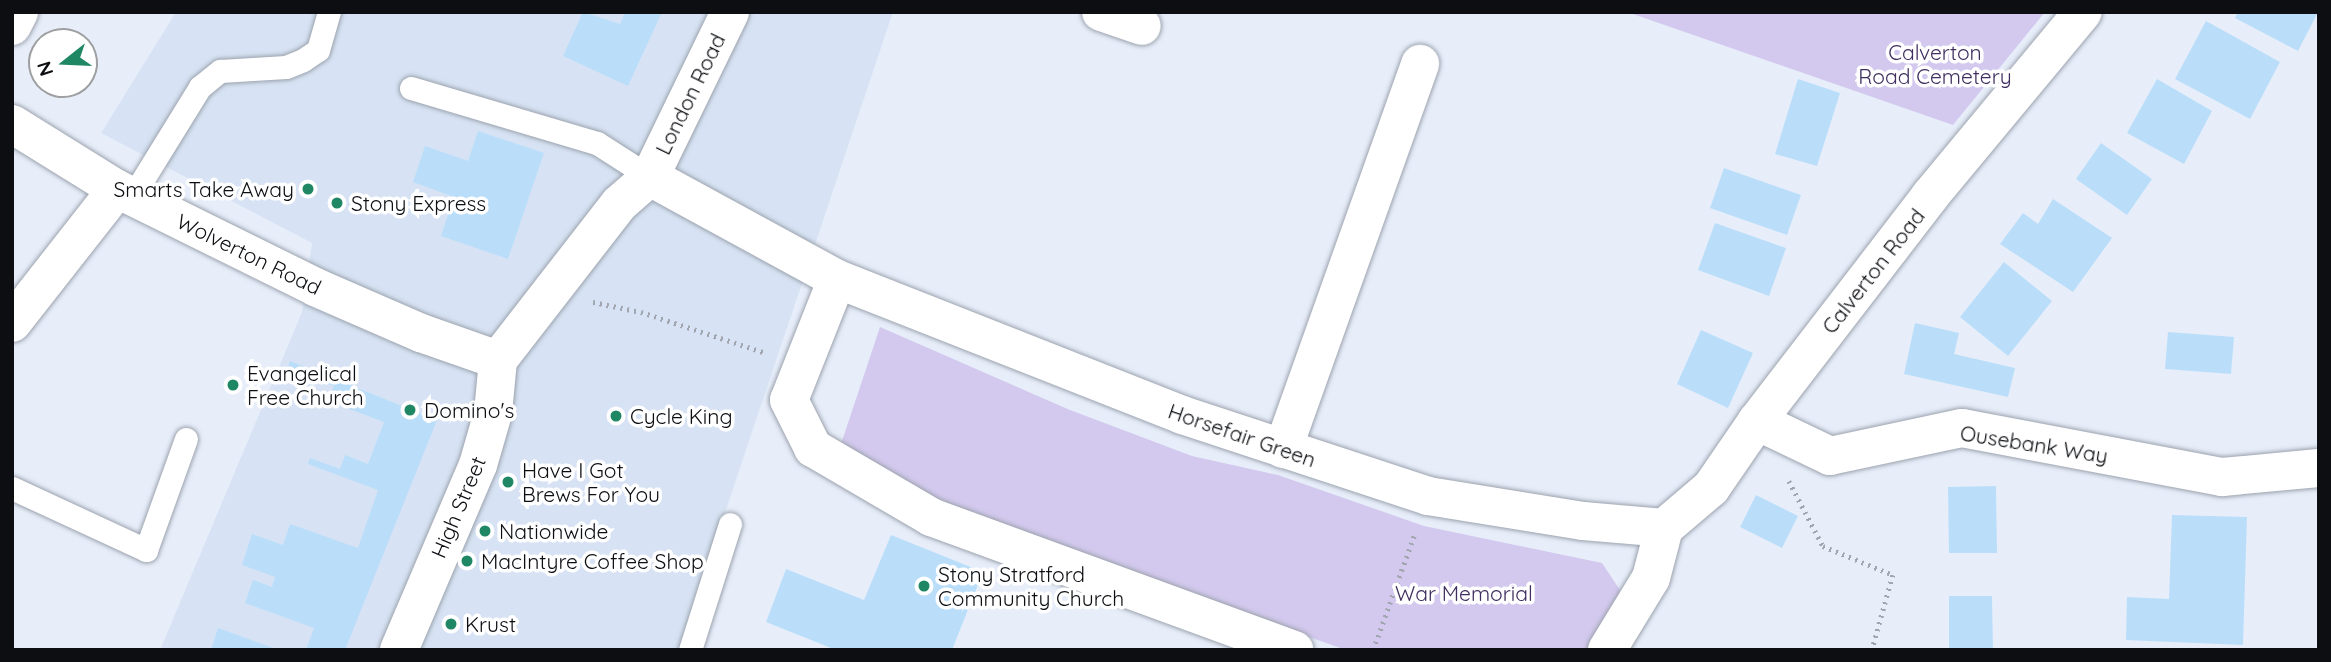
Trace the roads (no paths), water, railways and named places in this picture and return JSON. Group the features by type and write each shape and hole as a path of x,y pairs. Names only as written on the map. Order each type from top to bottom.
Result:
{"street":[{"path":"12,26 19,12"},
{"name":"London Road","path":"650,177 730,12"},
{"path":"1101,12 1142,26"},
{"name":"Calverton Road","path":"1664,528 1711,488 1757,421 1930,196 2083,12"},
{"path":"1283,449 1420,64"},
{"name":"Wolverton Road","path":"12,124 125,193 315,287 421,333 498,360"},
{"path":"498,360 619,204 650,177"},
{"name":"Horsefair Green","path":"650,177 837,279 1076,376 1283,449 1428,496 1556,517 1664,528"},
{"path":"12,323 125,193"},
{"path":"837,279 789,400 813,447 919,510 1294,650"},
{"name":"High Street","path":"398,650 478,465 493,413 498,360"},
{"name":"Ousebank Way","path":"1757,421 1830,456 1962,428 2222,477 2319,468"},
{"path":"1607,650 1651,578 1664,528"}],"lane":[{"path":"125,193 200,87 220,71 286,67 303,60 318,50 329,12"},
{"path":"411,88 597,143 650,177"},
{"path":"12,488 146,550 186,439"},
{"path":"690,650 730,524"}],"place":[{"name":"Smarts Take Away","path":"308,189"},
{"name":"Stony Express","path":"337,203"},
{"name":"Evangelical Free Church","path":"233,385"},
{"name":"Domino's","path":"410,410"},
{"name":"Cycle King","path":"616,416"},
{"name":"Have I Got Brews For You","path":"508,482"},
{"name":"Nationwide","path":"485,531"},
{"name":"MacIntyre Coffee Shop","path":"467,561"},
{"name":"Stony Stratford Community Church","path":"924,586"},
{"name":"Krust","path":"451,624"}],"park label":[{"name":"Calverton Road Cemetery","path":"1935,64"},
{"name":"War Memorial","path":"1464,593"}]}
